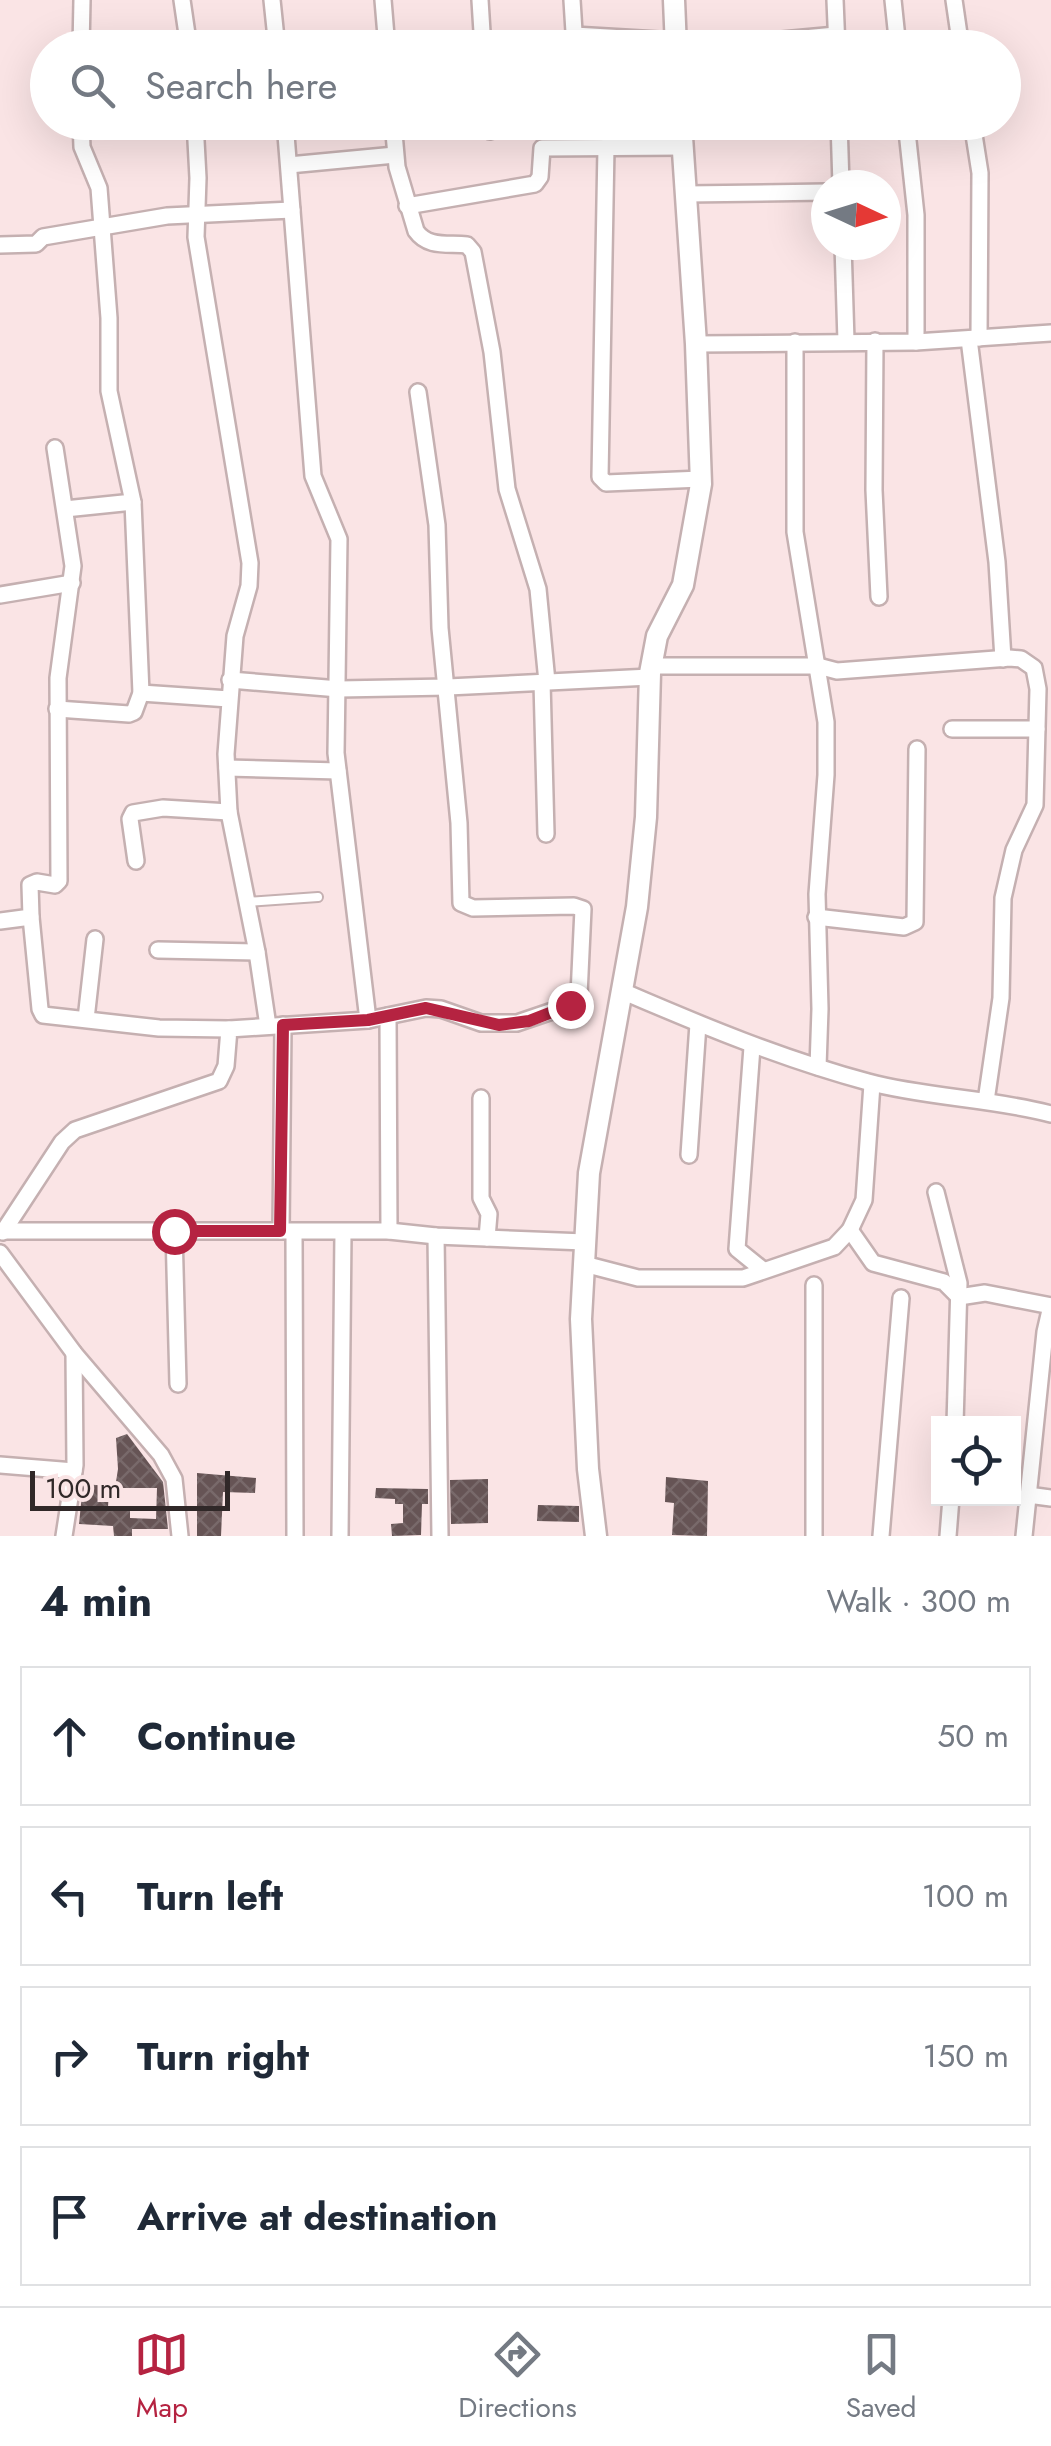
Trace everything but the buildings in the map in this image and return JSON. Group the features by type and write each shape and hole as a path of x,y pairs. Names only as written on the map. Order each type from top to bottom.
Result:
{"street":[{"path":"81,30 82,0"},
{"path":"182,0 186,30"},
{"path":"272,0 275,30"},
{"path":"383,0 386,30"},
{"path":"480,0 482,30"},
{"path":"572,0 573,30"},
{"path":"674,0 679,30"},
{"path":"835,0 836,30"},
{"path":"893,0 896,30"},
{"path":"954,0 958,30"},
{"path":"81,140 99,188 109,318 109,390 133,502 138,702"},
{"path":"196,140 199,258 250,563 249,586 234,636 227,768 230,812 275,1026 287,1231 295,1536"},
{"path":"286,140 314,476 339,540 339,688 335,723 368,1020"},
{"path":"394,140 407,206 422,240 467,245 473,252 492,352 508,489 538,588 546,834"},
{"path":"596,1536 588,1470 580,1319 589,1173 637,908 646,817 651,671 657,636 683,585 696,528 701,479 682,140"},
{"path":"840,140 841,170"},
{"path":"908,140 916,214 916,342"},
{"path":"975,140 980,172 974,338 1003,659"},
{"path":"407,206 535,184 540,177 542,148 683,146"},
{"path":"606,147 600,477 606,483 701,479"},
{"path":"289,165 395,154"},
{"path":"686,194 811,192"},
{"path":"0,244 36,244 43,237 167,216 292,210"},
{"path":"843,260 846,341"},
{"path":"696,344 916,342 1051,333"},
{"path":"875,341 878,597"},
{"path":"795,342 795,532 826,722 816,917 818,1067"},
{"path":"55,448 72,583 60,651 57,716 59,882 30,885 41,1013 48,1017 160,1028 229,1029 368,1020 426,1008 481,1023 517,1023 570,1005 578,995 583,909 473,908 461,903 460,823 440,628 436,526 418,392"},
{"path":"65,509 133,502"},
{"path":"0,595 72,583"},
{"path":"230,680 339,688 448,687 651,671 818,666 837,672 1021,659 1034,668 1038,688 1035,804 1014,850 1003,898 1001,998 986,1100"},
{"path":"57,716 138,702 229,699"},
{"path":"952,729 1037,729"},
{"path":"816,917 904,927 914,922 917,749"},
{"path":"227,768 338,770"},
{"path":"136,860 130,819 133,813 163,808 230,812"},
{"path":"0,921 31,917"},
{"path":"86,1019 95,939"},
{"path":"158,950 257,952"},
{"path":"622,991 752,1047 872,1084 986,1100 1051,1114"},
{"path":"388,1016 389,1231"},
{"path":"689,1155 698,1024"},
{"path":"1,1232 62,1142 75,1130 219,1081 226,1066 229,1029"},
{"path":"752,1047 737,1250 763,1270"},
{"path":"584,1264 638,1278 730,1279 834,1247 850,1230 864,1200 872,1084"},
{"path":"481,1098 480,1198 490,1214 487,1238"},
{"path":"936,1192 957,1268 955,1416"},
{"path":"850,1230 873,1263 944,1282 959,1297"},
{"path":"174,1231 178,1384"},
{"path":"1,1232 389,1231 585,1242"},
{"path":"340,1536 343,1232"},
{"path":"436,1236 440,1536"},
{"path":"0,1254 74,1353 161,1454 174,1479 180,1536"},
{"path":"814,1285 814,1536"},
{"path":"959,1297 985,1293 1051,1306 1024,1536"},
{"path":"881,1536 900,1298"},
{"path":"64,1536 74,1471 74,1353"},
{"path":"0,1465 74,1471"},
{"path":"1028,1496 1051,1498"},
{"path":"948,1536 950,1506"}],"lane":[{"path":"247,902 318,897"}],"route":[{"path":"174,1231 280,1231 283,1025 368,1020 426,1008 499,1025 529,1021 570,1005"}]}
